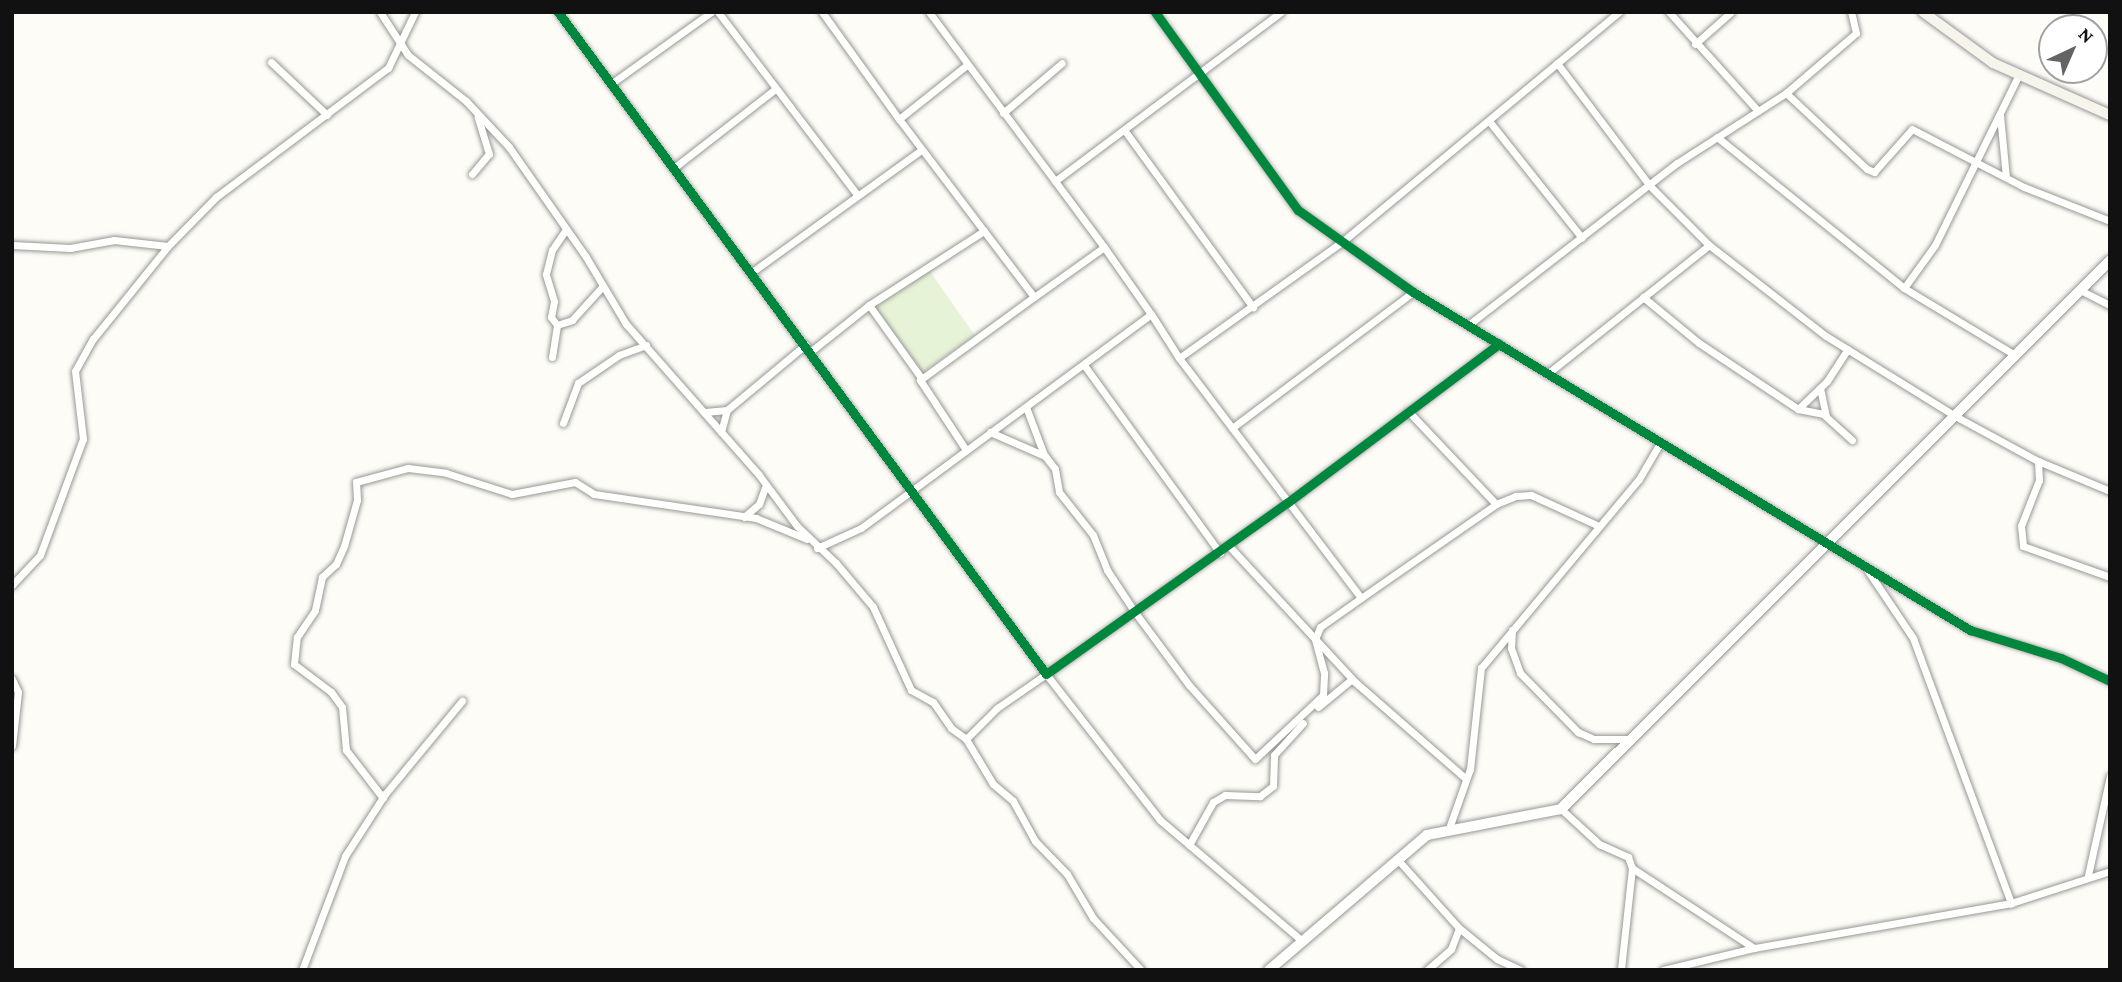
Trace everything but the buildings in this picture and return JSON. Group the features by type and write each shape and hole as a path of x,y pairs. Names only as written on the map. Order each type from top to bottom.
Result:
{"main road":[{"path":"1923,12 1993,63 2110,115"}],"street":[{"path":"380,12 400,43 423,70 477,113 509,147 602,287 646,345 722,432 810,541 836,563 873,607 911,690 933,702 951,728 966,739 993,784 1013,801 1035,841 1067,874 1093,918 1141,970"},
{"path":"12,591 40,555 83,439 75,371 106,319 168,246 216,198 388,68 415,12"},
{"path":"558,12 675,167 1046,674 1160,820 1302,941"},
{"path":"612,83 710,12"},
{"path":"718,12 774,90 856,193"},
{"path":"822,12 921,150 1034,297"},
{"path":"929,12 1104,247 1179,358 1360,598"},
{"path":"1155,12 1298,209 1413,292 1970,630 2062,659 2110,681"},
{"path":"1055,181 1281,12"},
{"path":"1179,358 1343,241 1619,12"},
{"path":"1669,12 1758,111"},
{"path":"1695,44 1731,12"},
{"path":"1468,325 1717,137 1786,93 1856,33 1851,12"},
{"path":"271,62 327,115"},
{"path":"1003,113 1062,63"},
{"path":"1557,63 1650,186 1709,245 1847,349 1955,416 2038,461 2110,491"},
{"path":"899,119 967,65"},
{"path":"1904,288 1935,245 2019,74"},
{"path":"675,167 774,90"},
{"path":"1786,93 1867,169 1874,172 1912,129 2006,177 2110,220"},
{"path":"472,174 489,153 477,113"},
{"path":"2000,113 2006,177"},
{"path":"1489,121 1582,238"},
{"path":"1125,131 1254,307"},
{"path":"1717,137 1904,288 2015,355"},
{"path":"752,272 856,193 921,150"},
{"path":"552,357 557,325 551,317 554,301 546,274 552,250 565,231"},
{"path":"704,412 727,410 807,348 984,231"},
{"path":"12,245 70,248 114,240 168,246"},
{"path":"1547,373 1709,245"},
{"path":"922,379 1104,247"},
{"path":"1269,970 1427,835 1561,809 1825,542 2110,261"},
{"path":"557,325 572,320 602,287"},
{"path":"2080,290 2110,305"},
{"path":"1232,428 1413,292"},
{"path":"1643,297 1699,344 1798,408 1826,416 1852,440"},
{"path":"869,305 922,379 965,450"},
{"path":"817,548 861,528 1151,314"},
{"path":"966,739 997,708 1229,546 1499,344"},
{"path":"563,423 578,383 619,355 646,345"},
{"path":"1798,408 1820,388 1847,349"},
{"path":"1084,365 1220,552"},
{"path":"1820,388 1826,416"},
{"path":"1026,407 1045,456 1055,469 1059,492 1093,535 1107,570 1180,674 1255,759 1323,695 1324,673 1315,639 1320,626 1496,504 1531,495 1599,526"},
{"path":"722,432 727,410"},
{"path":"1408,411 1496,504"},
{"path":"990,432 1045,456"},
{"path":"1448,831 1466,779 1481,668 1639,479 1660,443"},
{"path":"2038,461 2039,480 2021,526 2023,546 2110,577"},
{"path":"383,798 346,750 342,707 331,692 294,664 297,637 315,610 322,577 336,564 344,546 358,500 356,482 408,468 446,473 512,494 575,482 594,494 757,518 810,541"},
{"path":"743,517 759,504 766,485"},
{"path":"1229,546 1352,679 1466,779"},
{"path":"1866,568 1913,638 2011,903"},
{"path":"1512,630 1511,648 1520,673 1578,732 1594,739 1629,739"},
{"path":"12,679 18,692 12,746"},
{"path":"1189,845 1213,802 1225,795 1260,796 1273,786 1275,755 1322,703 1352,679"},
{"path":"302,970 345,856 383,798 462,701"},
{"path":"2088,875 2110,776"},
{"path":"1561,809 1599,844 1628,858 1632,868 1621,970"},
{"path":"1398,860 1460,928 1497,958 1521,970"},
{"path":"1632,868 1754,948"},
{"path":"1663,970 1754,948 2011,903 2088,875 2110,871"},
{"path":"1427,970 1451,949 1460,928"}],"green space":[{"path":"929,270 975,336 920,374 874,308"}],"cycle path":[{"path":"558,12 1046,674 1287,503 1499,344"},
{"path":"1155,12 1298,210 1413,292 1970,630 2061,658 2110,681"}]}
